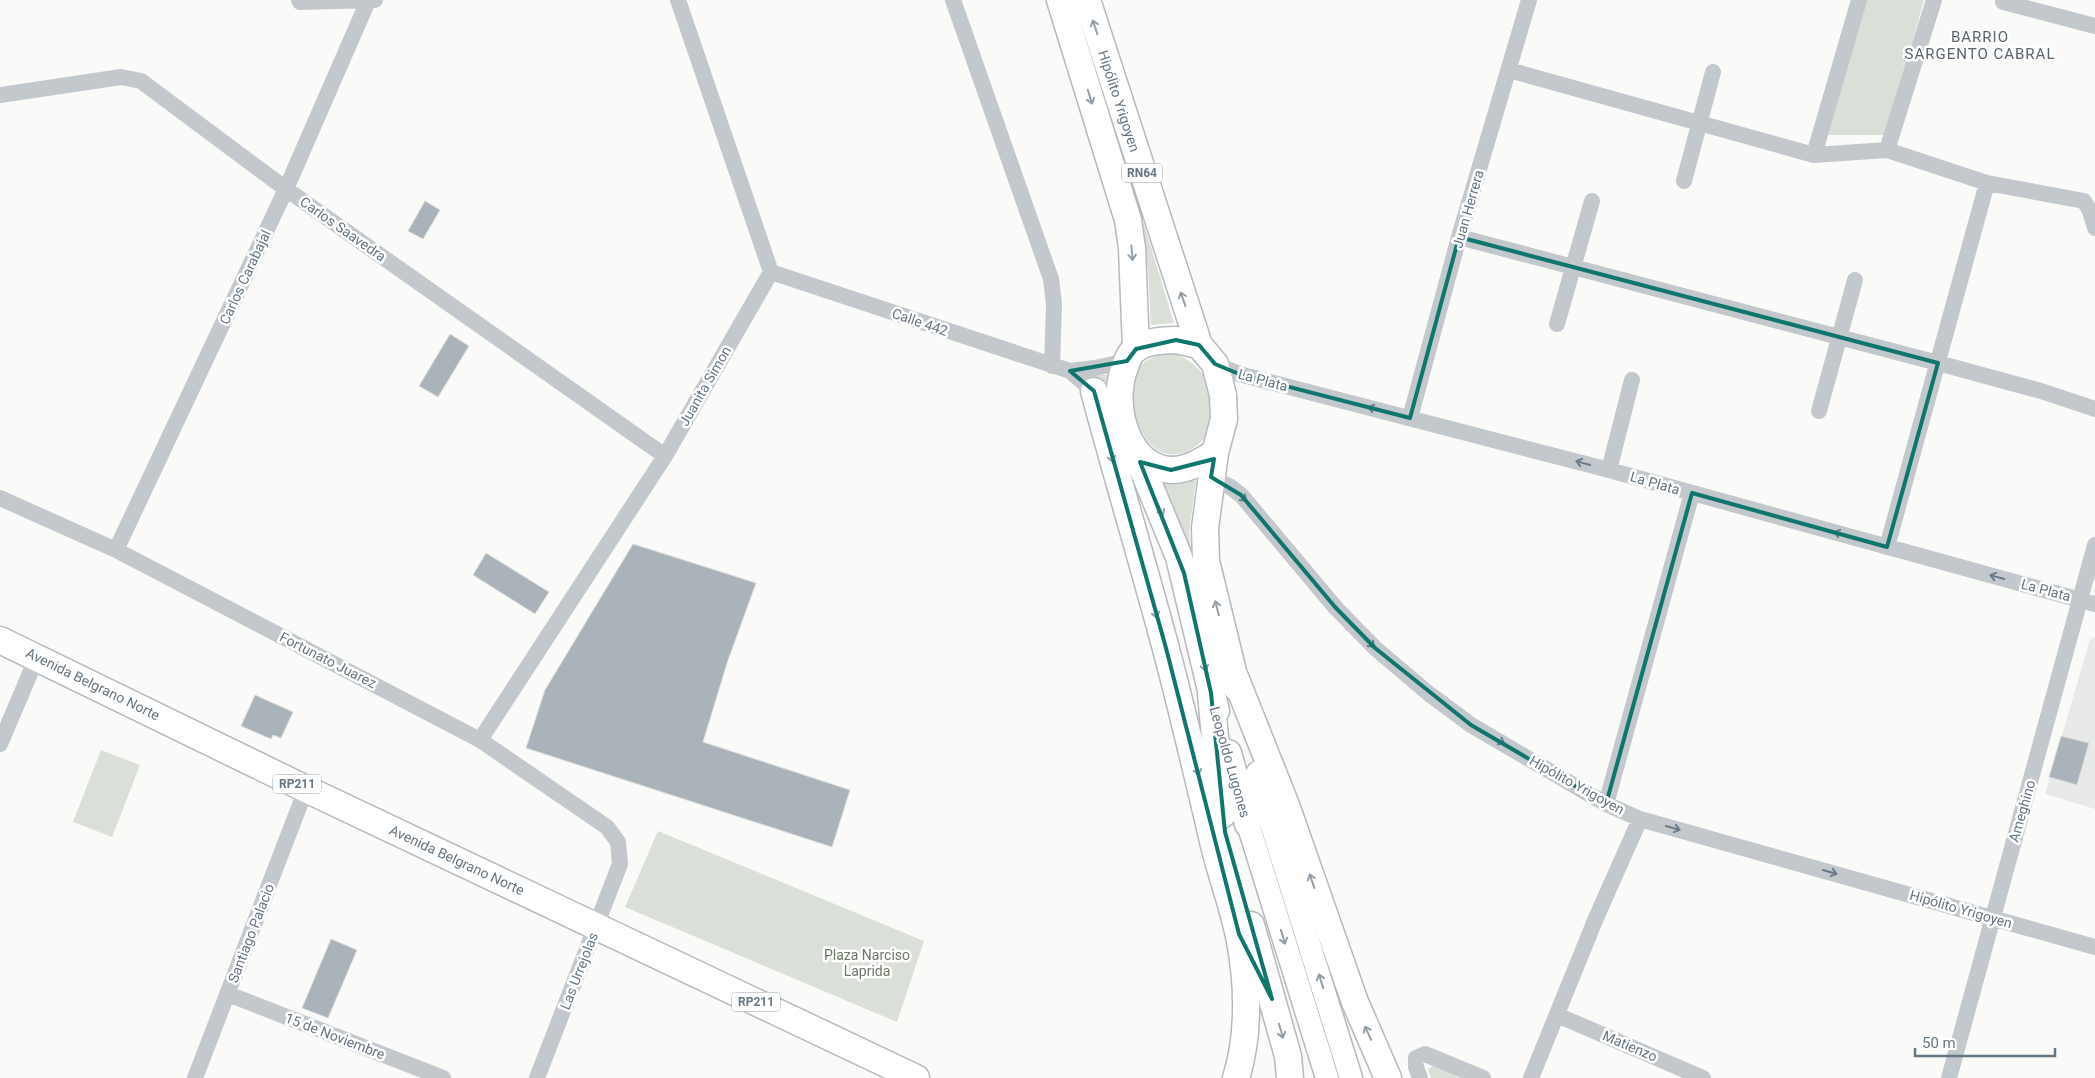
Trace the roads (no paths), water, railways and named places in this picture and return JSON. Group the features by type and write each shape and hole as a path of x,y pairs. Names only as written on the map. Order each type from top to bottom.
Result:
{"main road":[{"name":"Hipólito Yrigoyen","path":"1060,0 1128,220 1132,248 1131,355"},
{"name":"Hipólito Yrigoyen","path":"1087,0 1207,354"},
{"path":"1131,355 1158,340 1176,340 1207,354"},
{"name":"RN64","path":"1207,354 1223,395 1224,419 1213,465"},
{"name":"RN64","path":"1129,438 1119,396 1131,355"},
{"path":"1094,391 1166,648 1213,841 1239,934 1243,958 1246,1010 1243,1049 1236,1078"},
{"path":"1129,438 1148,461 1159,467 1171,470 1198,464 1213,465"},
{"name":"Leopoldo Lugones","path":"1129,438 1179,557 1211,693 1351,1078"},
{"name":"Leopoldo Lugones","path":"1213,465 1205,528 1206,561 1233,672 1258,820 1327,1078"},
{"name":"Avenida Belgrano Norte","path":"0,640 306,789 596,926 884,1071 916,1078"},
{"path":"1233,672 1286,805 1355,1002 1388,1078"},
{"path":"1211,693 1225,832 1288,1056 1290,1078"},
{"path":"1239,934 1272,999"}],"street":[{"path":"299,1 372,0"},
{"name":"Carlos Carabajal","path":"116,550 372,0"},
{"path":"678,0 771,272"},
{"path":"953,0 1051,279 1054,304 1052,366"},
{"name":"Juan Herrera","path":"1410,418 1529,0"},
{"path":"1814,155 1859,0"},
{"path":"1887,150 1934,0"},
{"path":"2003,2 2095,26"},
{"path":"1509,70 1814,155 1887,150 1987,183 2084,201 2090,211 2095,228"},
{"path":"1684,181 1713,72"},
{"name":"Carlos Saavedra","path":"0,95 121,77 141,81 286,188 665,456"},
{"path":"1887,547 1987,183"},
{"path":"1558,324 1572,267 1592,201"},
{"path":"1460,237 2042,391 2095,409"},
{"name":"Calle 442","path":"771,272 1070,371 1095,368 1131,355"},
{"name":"Juanita Simon","path":"480,740 665,456 771,272"},
{"path":"1819,411 1855,280"},
{"name":"La Plata","path":"1207,354 1238,374 1609,470 2088,602"},
{"name":"Calle 442","path":"1070,371 1094,391 1108,406 1129,438"},
{"path":"1609,470 1632,380"},
{"name":"Hipólito Yrigoyen","path":"1213,465 1229,486 1241,495 1335,607 1375,648 1428,694 1471,725 1606,804 1640,819 2095,947"},
{"path":"1606,804 1692,493"},
{"name":"Fortunato Juarez","path":"0,498 116,550 480,740 608,827 618,842 620,864"},
{"name":"Ameghino","path":"1949,1078 1992,918 2088,602 2095,545"},
{"path":"0,744 37,657"},
{"name":"Santiago Palacio","path":"195,1078 306,789"},
{"path":"1531,1078 1596,918 1640,819"},
{"name":"Las Urrejolas","path":"537,1078 620,864"},
{"name":"15 de Noviembre","path":"228,994 443,1078"},
{"name":"Matienzo","path":"1557,1015 1703,1078"},
{"path":"1420,1078 1416,1067 1416,1058 1425,1054 1483,1078"}],"district":[{"name":"BARRIO SARGENTO CABRAL","path":"1980,46"}],"park label":[{"name":"Plaza Narciso Laprida","path":"867,964"}]}
